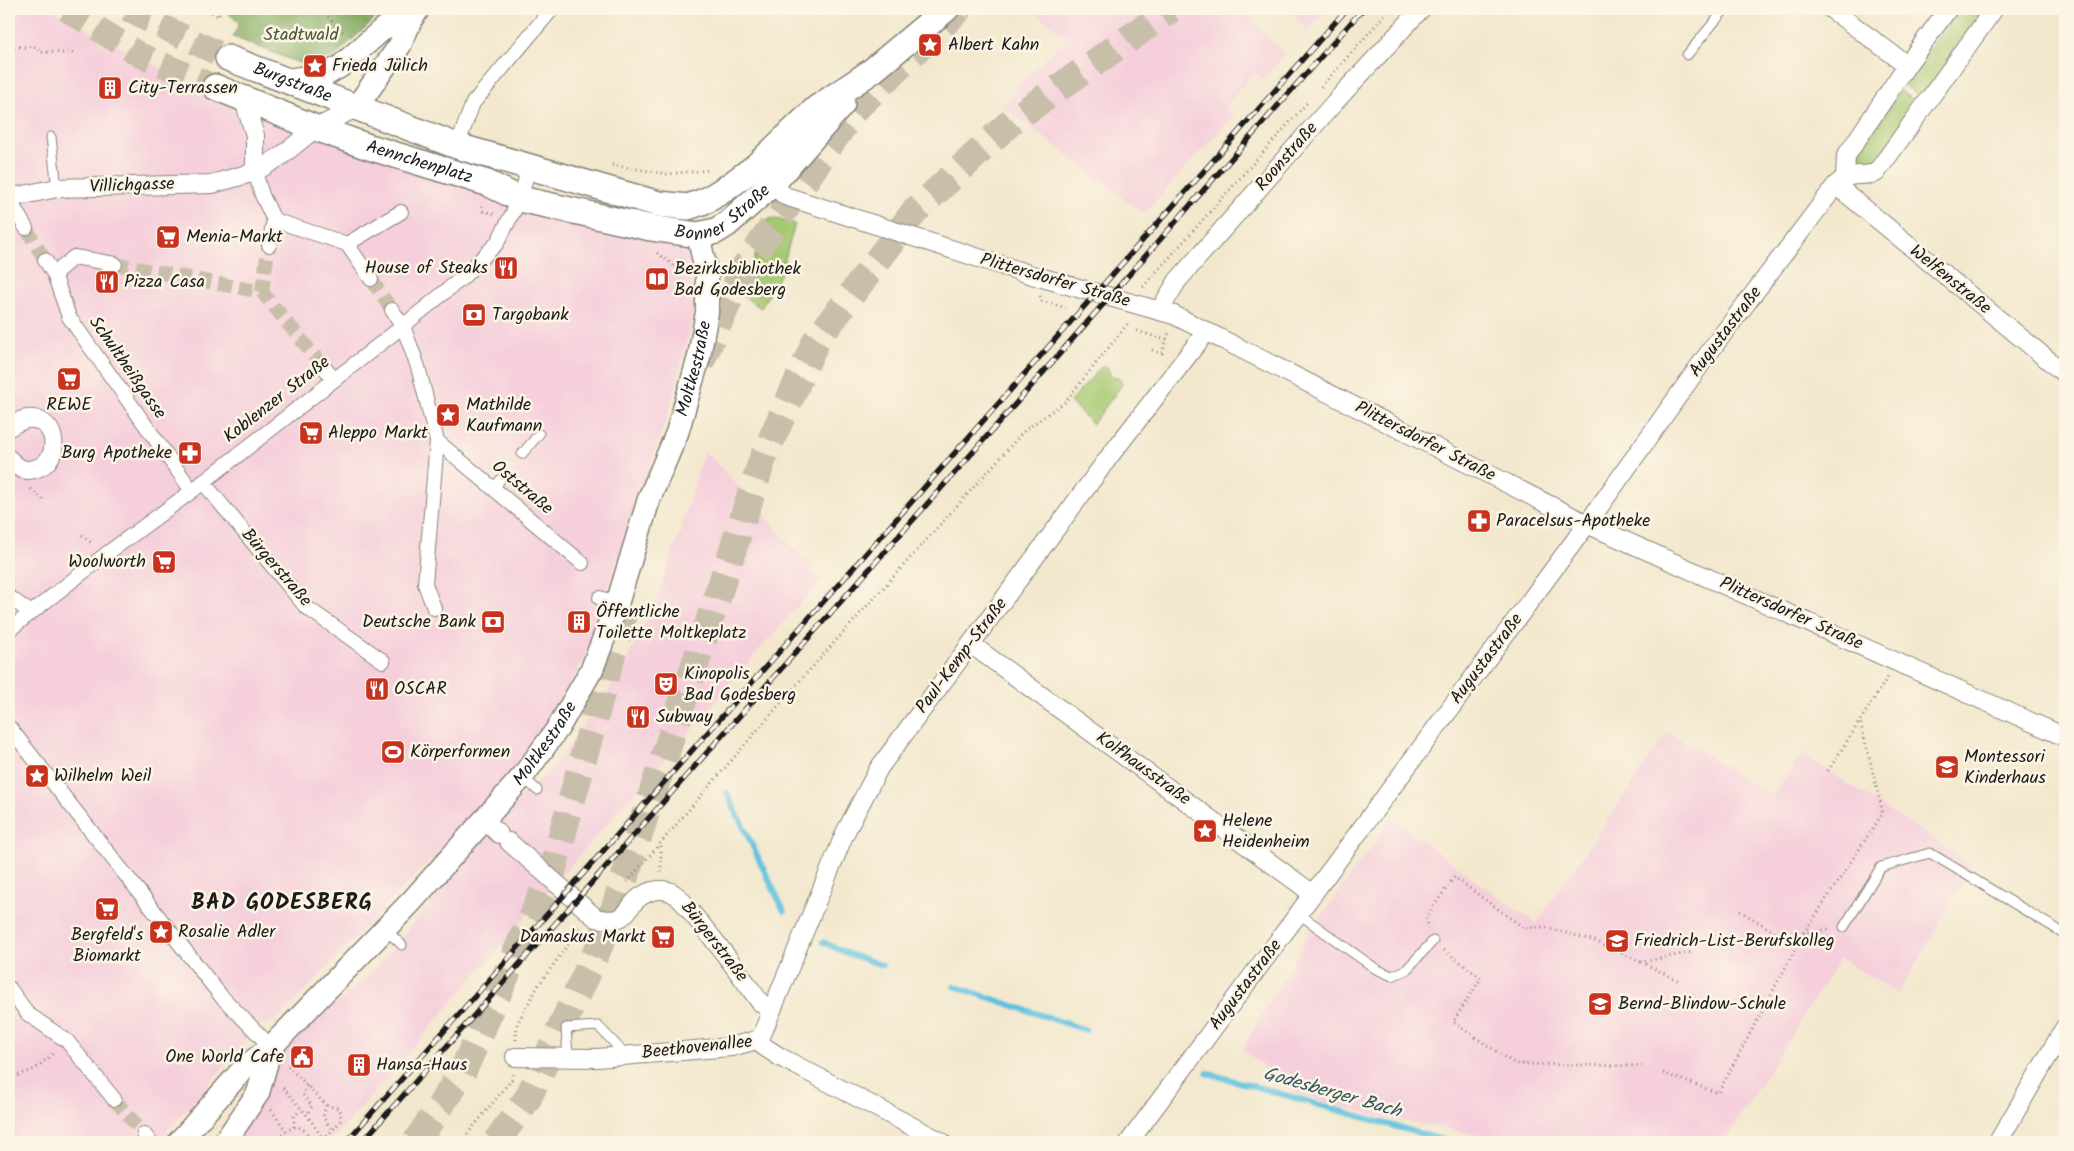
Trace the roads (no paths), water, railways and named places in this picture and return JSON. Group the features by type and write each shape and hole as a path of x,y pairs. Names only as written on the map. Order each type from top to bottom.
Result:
{"main road":[{"name":"Bonner Straße","path":"529,167 659,204 688,207 707,200 755,167 817,108 954,15"},
{"name":"Burgstraße","path":"228,58 356,108"},
{"name":"Bonner Straße","path":"520,199 652,228 698,235 716,231 727,224 772,184 872,71"},
{"name":"Burgstraße","path":"215,87 316,128"},
{"path":"313,91 316,128"},
{"name":"Aennchenplatz","path":"356,108 457,146 529,167"},
{"name":"Aennchenplatz","path":"316,128 366,146 487,183 520,199"},
{"path":"688,207 698,235"}],"street":[{"path":"457,146 473,103 552,9"},
{"name":"Roonstraße","path":"1159,311 1178,280 1335,102 1421,9"},
{"path":"1831,9 1907,65"},
{"name":"Augustastraße","path":"1129,1142 1587,524 1710,351 1840,181 1846,156 1907,65 1948,9"},
{"path":"1840,181 1876,173 1994,9"},
{"path":"287,80 327,74 341,66 384,28 416,13"},
{"path":"356,108 400,45 416,13"},
{"path":"243,98 255,135 255,172 262,195 274,220 269,245"},
{"name":"Villichgasse","path":"9,198 57,188 212,184 255,172 281,156 316,128 356,108"},
{"name":"Koblenzer Straße","path":"9,630 30,612 197,487 462,278 496,243 520,199 529,167"},
{"name":"Welfenstraße","path":"1840,181 2065,374"},
{"name":"Plittersdorfer Straße","path":"772,184 785,196 1032,275 1174,315 1587,524 2065,737"},
{"path":"9,198 26,228"},
{"path":"347,244 401,212"},
{"path":"274,220 347,244 370,279"},
{"name":"Moltkestraße","path":"179,1142 244,1068 271,1047 385,929 497,832 530,783 558,728 592,669 609,601 677,433 699,358 707,312 707,274 698,235"},
{"path":"54,274 74,257 115,264"},
{"name":"Schultheißgasse","path":"44,260 54,274 69,317 197,487"},
{"path":"392,310 403,326 418,367 437,441 426,584 434,608"},
{"name":"Paul-Kemp-Straße","path":"770,1010 846,833 868,788 887,756 972,645 1097,473 1206,332"},
{"path":"322,365 334,379"},
{"path":"9,427 20,420 38,420 51,431 54,438 54,448 51,457 44,465 35,469 24,470 13,465 9,459"},
{"name":"Oststraße","path":"437,441 497,485 582,564"},
{"name":"Bürgerstraße","path":"197,487 306,607 383,660"},
{"path":"9,597 30,612"},
{"name":"Kolfhausstraße","path":"972,645 1313,894"},
{"path":"9,727 221,996 271,1047 258,1093 225,1142"},
{"name":"Bürgerstraße","path":"497,832 596,918 608,921 619,920 646,893 661,890 671,892 680,898 711,935 760,1002 770,1010"},
{"path":"9,988 28,1014 67,1041 114,1099"},
{"path":"760,1038 770,1010"},
{"path":"1998,1142 2065,1027"},
{"name":"Beethovenallee","path":"515,1057 568,1058 730,1047 760,1038 763,1046 780,1057 942,1142"}],"lane":[{"path":"1688,55 1725,9"},
{"path":"51,137 57,188"},
{"path":"522,454 539,434"},
{"path":"1844,928 1881,867 1930,853 2065,934"},
{"path":"1299,914 1376,970 1392,976 1406,970 1433,941"},
{"path":"385,929 402,945"},
{"path":"568,1058 566,1028 598,1026 626,1055"}],"waterway":[{"name":"Godesberger Bach","path":"727,793 784,911"},
{"name":"Godesberger Bach","path":"823,942 849,954 882,965"},
{"name":"Godesberger Bach","path":"954,986 1086,1030"},
{"name":"Godesberger Bach","path":"1207,1073 1450,1142"}],"tunnel":[{"path":"66,9 140,55 215,87"},
{"path":"128,9 228,58"},
{"path":"700,363 744,268 854,110 959,9"},
{"path":"496,1142 528,1098 609,925 763,458 816,341 915,211 1013,120 1171,9"},
{"path":"26,228 45,260"},
{"path":"262,292 269,245"},
{"path":"115,264 262,292 322,365"},
{"path":"371,279 392,310"},
{"path":"416,1142 462,1073 551,875 627,600"},
{"path":"114,1099 144,1134"}],"railway":[{"path":"346,1142 1347,9"},
{"path":"362,1142 1363,9"}],"place":[{"name":"Albert Kahn","path":"930,45"},
{"name":"Frieda Jülich","path":"315,66"},
{"name":"City-Terrassen","path":"110,88"},
{"name":"Menia-Markt","path":"168,237"},
{"name":"House of Steaks","path":"506,268"},
{"name":"Bezirksbibliothek Bad Godesberg","path":"657,279"},
{"name":"Pizza Casa","path":"107,282"},
{"name":"Targobank","path":"474,315"},
{"name":"REWE","path":"69,379"},
{"name":"Mathilde Kaufmann","path":"448,415"},
{"name":"Aleppo Markt","path":"311,433"},
{"name":"Burg Apotheke","path":"190,453"},
{"name":"Paracelsus-Apotheke","path":"1479,521"},
{"name":"Woolworth","path":"164,562"},
{"name":"Deutsche Bank","path":"493,622"},
{"name":"Öffentliche Toilette Moltkeplatz","path":"579,622"},
{"name":"Kinopolis Bad Godesberg","path":"666,684"},
{"name":"OSCAR","path":"377,689"},
{"name":"Subway","path":"638,717"},
{"name":"Körperformen","path":"393,752"},
{"name":"Montessori Kinderhaus","path":"1947,767"},
{"name":"Wilhelm Weil","path":"37,776"},
{"name":"Helene Heidenheim","path":"1205,831"},
{"name":"Bergfeld's Biomarkt","path":"107,909"},
{"name":"Rosalie Adler","path":"161,932"},
{"name":"Damaskus Markt","path":"663,937"},
{"name":"Friedrich-List-Berufskolleg","path":"1617,941"},
{"name":"Bernd-Blindow-Schule","path":"1600,1004"},
{"name":"One World Cafe","path":"302,1057"},
{"name":"Hansa-Haus","path":"359,1065"}],"district":[{"name":"BAD GODESBERG","path":"282,903"}],"park label":[{"name":"Stadtwald","path":"301,35"}]}
